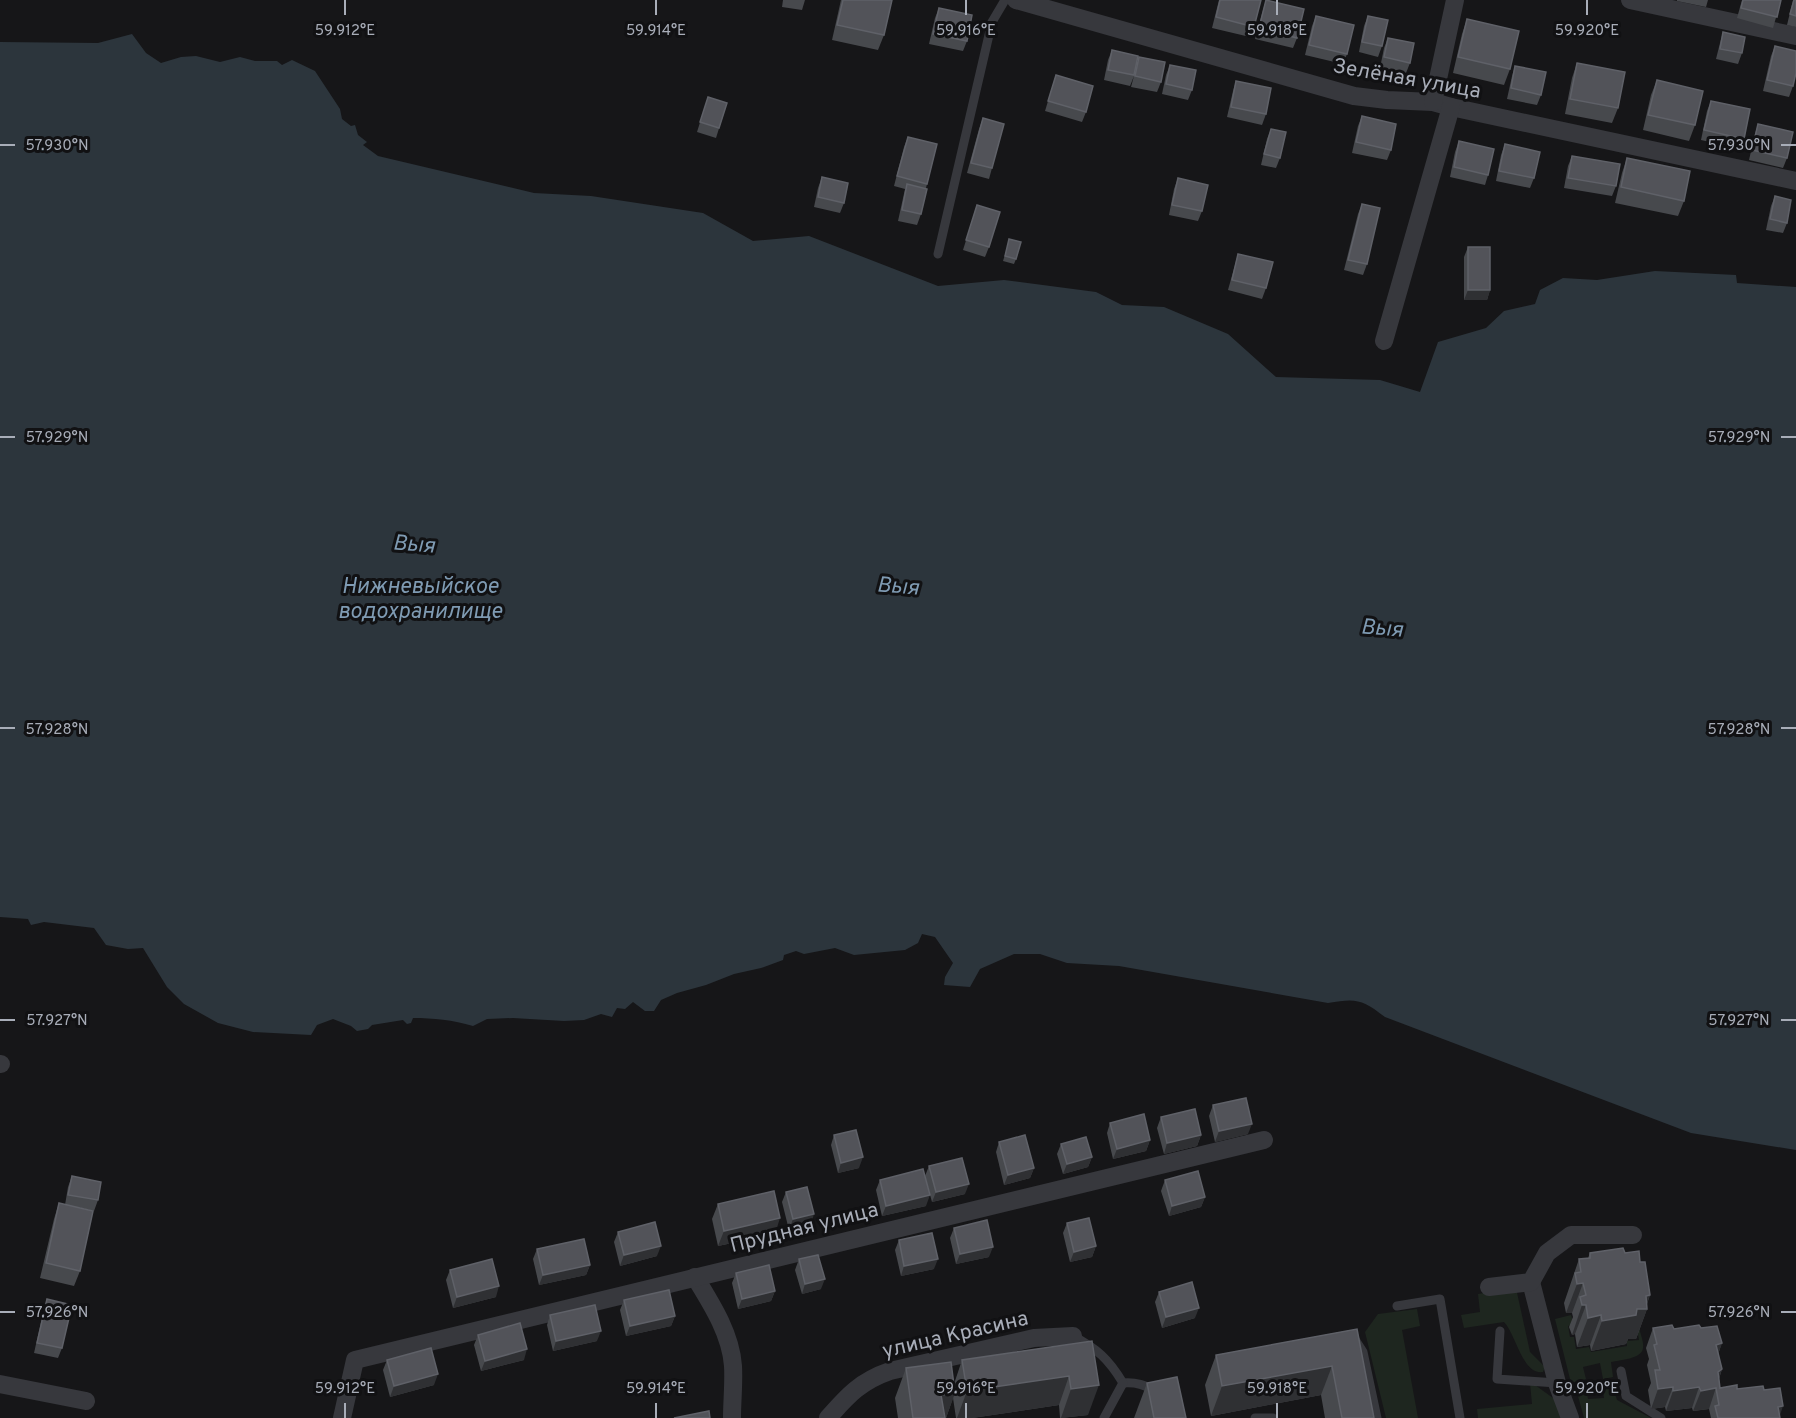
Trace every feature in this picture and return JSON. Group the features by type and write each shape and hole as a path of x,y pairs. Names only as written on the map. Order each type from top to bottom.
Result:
{"street":[{"name":"Зелёная улица","path":"1016,0 1354,96 1433,102 1451,108 1796,181"},
{"path":"1433,102 1455,0"},
{"path":"1630,0 1796,36"},
{"path":"1384,341 1451,108"},
{"name":"Прудная улица","path":"342,1418 355,1360 1264,1140"},
{"path":"1570,1418 1557,1383 1531,1282 1547,1253 1571,1235 1634,1235"},
{"path":"695,1277 713,1306 729,1348 733,1365 732,1418"},
{"path":"1489,1287 1531,1282"},
{"name":"улица Красина","path":"828,1418 860,1385 890,1371 1034,1338 1073,1336"},
{"path":"0,1384 86,1401"}],"lane":[{"path":"938,254 992,22 1005,0"},
{"path":"1397,1306 1440,1299 1460,1418"},
{"path":"1500,1331 1497,1379 1557,1383"},
{"path":"1073,1336 1094,1348 1113,1366 1123,1383"},
{"path":"1346,1338 1354,1337 1363,1352 1377,1418"},
{"path":"1622,1371 1626,1396 1661,1418"},
{"path":"1123,1383 1144,1384 1164,1396"},
{"path":"1104,1418 1123,1383"},
{"path":"1255,1418 1273,1418"}],"shaded area":[{"path":"1516,1288 1530,1352 1545,1367 1543,1372 1536,1371 1525,1361 1504,1322 1464,1328 1461,1315 1480,1312 1478,1294"},
{"path":"1417,1309 1420,1326 1402,1330 1418,1418 1386,1418 1365,1332 1378,1314"},
{"path":"1571,1315 1574,1324 1568,1326 1570,1337 1574,1337 1576,1349 1589,1347 1591,1352 1627,1346 1627,1341 1639,1340 1637,1328 1639,1327 1643,1343 1642,1352 1630,1358 1611,1362 1613,1377 1603,1379 1600,1363 1583,1367 1586,1379 1571,1383 1555,1319"},
{"path":"1611,1382 1617,1400 1651,1418 1584,1418 1576,1389 1586,1388 1588,1399 1604,1398 1602,1383"},
{"path":"1530,1383 1560,1403 1568,1418 1478,1418 1477,1409 1532,1404"}],"water":[{"name":"Нижневыйское водохранилище","path":"132,34 146,53 161,63 181,57 196,56 220,62 240,57 255,61 277,61 282,65 292,60 315,71 340,109 342,119 351,126 355,125 358,135 367,142 363,145 378,156 534,193 591,196 703,213 753,241 809,236 938,286 1004,280 1096,292 1122,305 1164,307 1228,334 1276,377 1380,380 1420,392 1438,342 1486,328 1504,311 1535,304 1540,290 1563,278 1597,280 1655,271 1736,275 1737,283 1796,287 1796,1150 1691,1133 1385,1017 1358,1001 1328,1003 1119,966 1067,963 1040,954 1014,954 980,969 970,987 944,985 945,977 953,963 935,937 922,934 918,943 905,950 854,955 835,948 804,954 796,951 784,955 783,960 761,968 734,974 677,993 661,1000 654,1011 645,1011 633,1002 625,1009 617,1008 612,1017 601,1014 584,1020 487,1019 473,1026 428,1018 413,1018 411,1023 407,1024 403,1020 372,1025 368,1029 357,1031 333,1019 317,1025 311,1035 253,1032 218,1023 184,1004 167,987 143,948 128,949 106,945 94,928 44,922 31,925 28,919 0,917 0,42 98,43"}],"building":[{"path":"843,0 892,0 884,35 837,25"},
{"path":"1220,0 1261,0 1254,27 1216,17"},
{"path":"1266,0 1304,9 1297,38 1259,28"},
{"path":"1743,0 1781,0 1777,17 1741,8"},
{"path":"1794,0 1796,0 1796,16 1790,14"},
{"path":"939,8 972,15 967,41 933,34"},
{"path":"1316,16 1354,25 1347,54 1309,45"},
{"path":"1368,16 1388,20 1382,46 1362,42"},
{"path":"1467,19 1519,31 1510,69 1458,57"},
{"path":"1723,32 1745,37 1742,53 1720,49"},
{"path":"1388,38 1414,43 1410,63 1384,57"},
{"path":"1775,46 1796,51 1796,73 1793,86 1767,80"},
{"path":"1112,50 1138,56 1134,75 1108,70"},
{"path":"1139,57 1165,62 1161,82 1135,76"},
{"path":"1577,63 1625,72 1618,108 1570,99"},
{"path":"1170,65 1196,70 1192,90 1166,84"},
{"path":"1515,66 1546,72 1541,95 1511,88"},
{"path":"1056,75 1093,86 1086,112 1048,101"},
{"path":"1657,80 1703,91 1695,125 1648,115"},
{"path":"1236,81 1271,88 1266,114 1231,107"},
{"path":"708,97 727,103 719,128 700,122"},
{"path":"1711,101 1750,109 1744,139 1704,130"},
{"path":"1362,116 1396,124 1391,150 1356,142"},
{"path":"983,118 1004,124 992,168 971,163"},
{"path":"1758,124 1793,132 1787,158 1752,150"},
{"path":"1271,129 1286,132 1280,158 1264,154"},
{"path":"908,137 937,144 927,184 897,176"},
{"path":"1459,141 1494,149 1488,175 1454,167"},
{"path":"1505,144 1540,152 1534,178 1499,171"},
{"path":"1572,156 1620,164 1616,186 1568,178"},
{"path":"1627,158 1690,171 1684,201 1621,187"},
{"path":"822,177 848,183 844,203 818,197"},
{"path":"1178,178 1208,185 1202,211 1172,205"},
{"path":"907,184 927,189 921,214 902,210"},
{"path":"1775,196 1791,200 1787,223 1770,219"},
{"path":"1362,204 1380,208 1367,264 1348,260"},
{"path":"977,205 1000,212 989,247 966,240"},
{"path":"1009,239 1021,242 1016,259 1005,256"},
{"path":"1468,247 1490,247 1490,290 1468,290"},
{"path":"1238,254 1273,262 1266,288 1232,280"},
{"path":"1246,1098 1252,1124 1219,1131 1213,1105"},
{"path":"1195,1109 1201,1135 1167,1143 1161,1117"},
{"path":"1144,1114 1150,1140 1117,1149 1110,1123"},
{"path":"856,1130 863,1157 841,1163 834,1135"},
{"path":"1025,1135 1034,1168 1008,1175 999,1142"},
{"path":"1086,1137 1092,1157 1067,1164 1061,1144"},
{"path":"962,1158 969,1184 936,1192 929,1166"},
{"path":"923,1169 930,1195 886,1206 880,1180"},
{"path":"1198,1171 1205,1197 1172,1206 1165,1180"},
{"path":"72,1176 101,1182 98,1200 68,1195"},
{"path":"807,1187 814,1214 793,1219 786,1192"},
{"path":"774,1191 780,1218 724,1231 718,1204"},
{"path":"59,1203 93,1211 80,1271 46,1263"},
{"path":"1089,1218 1096,1246 1074,1252 1067,1223"},
{"path":"987,1220 993,1247 960,1254 954,1228"},
{"path":"655,1222 661,1246 624,1255 618,1232"},
{"path":"932,1233 938,1259 904,1266 899,1240"},
{"path":"584,1239 590,1265 543,1275 537,1249"},
{"path":"1623,1248 1625,1253 1639,1251 1640,1262 1645,1262 1650,1295 1646,1296 1647,1309 1637,1309 1636,1315 1602,1321 1601,1315 1588,1318 1586,1305 1582,1305 1580,1297 1586,1295 1583,1283 1577,1284 1575,1273 1581,1272 1579,1259 1590,1258 1590,1253"},
{"path":"818,1255 825,1279 805,1284 799,1259"},
{"path":"492,1259 499,1286 457,1297 450,1270"},
{"path":"769,1265 775,1291 742,1299 736,1273"},
{"path":"1192,1282 1199,1308 1166,1317 1159,1292"},
{"path":"669,1290 675,1316 630,1326 624,1300"},
{"path":"47,1299 72,1305 62,1348 37,1343"},
{"path":"595,1305 601,1331 556,1341 550,1315"},
{"path":"520,1323 527,1349 485,1361 478,1335"},
{"path":"1672,1325 1674,1329 1699,1325 1701,1328 1717,1326 1722,1343 1716,1345 1722,1369 1718,1372 1720,1388 1737,1385 1737,1389 1763,1386 1764,1390 1780,1388 1783,1406 1778,1407 1780,1418 1718,1418 1715,1406 1719,1405 1716,1388 1701,1391 1699,1387 1673,1391 1673,1387 1658,1389 1655,1370 1660,1370 1654,1345 1657,1344 1653,1328"},
{"path":"1357,1329 1374,1418 1342,1418 1332,1366 1222,1386 1216,1355"},
{"path":"1092,1341 1099,1385 1071,1389 1069,1376 967,1391 962,1360"},
{"path":"431,1348 438,1374 394,1386 387,1360"},
{"path":"951,1362 955,1393 941,1395 945,1418 913,1418 906,1368"},
{"path":"1177,1377 1186,1418 1154,1418 1147,1383"},
{"path":"709,1411 710,1418 674,1418"}],"water label":[{"name":"Выя","path":"414,543"},
{"name":"Выя","path":"898,585"},
{"name":"Выя","path":"1382,627"}]}
